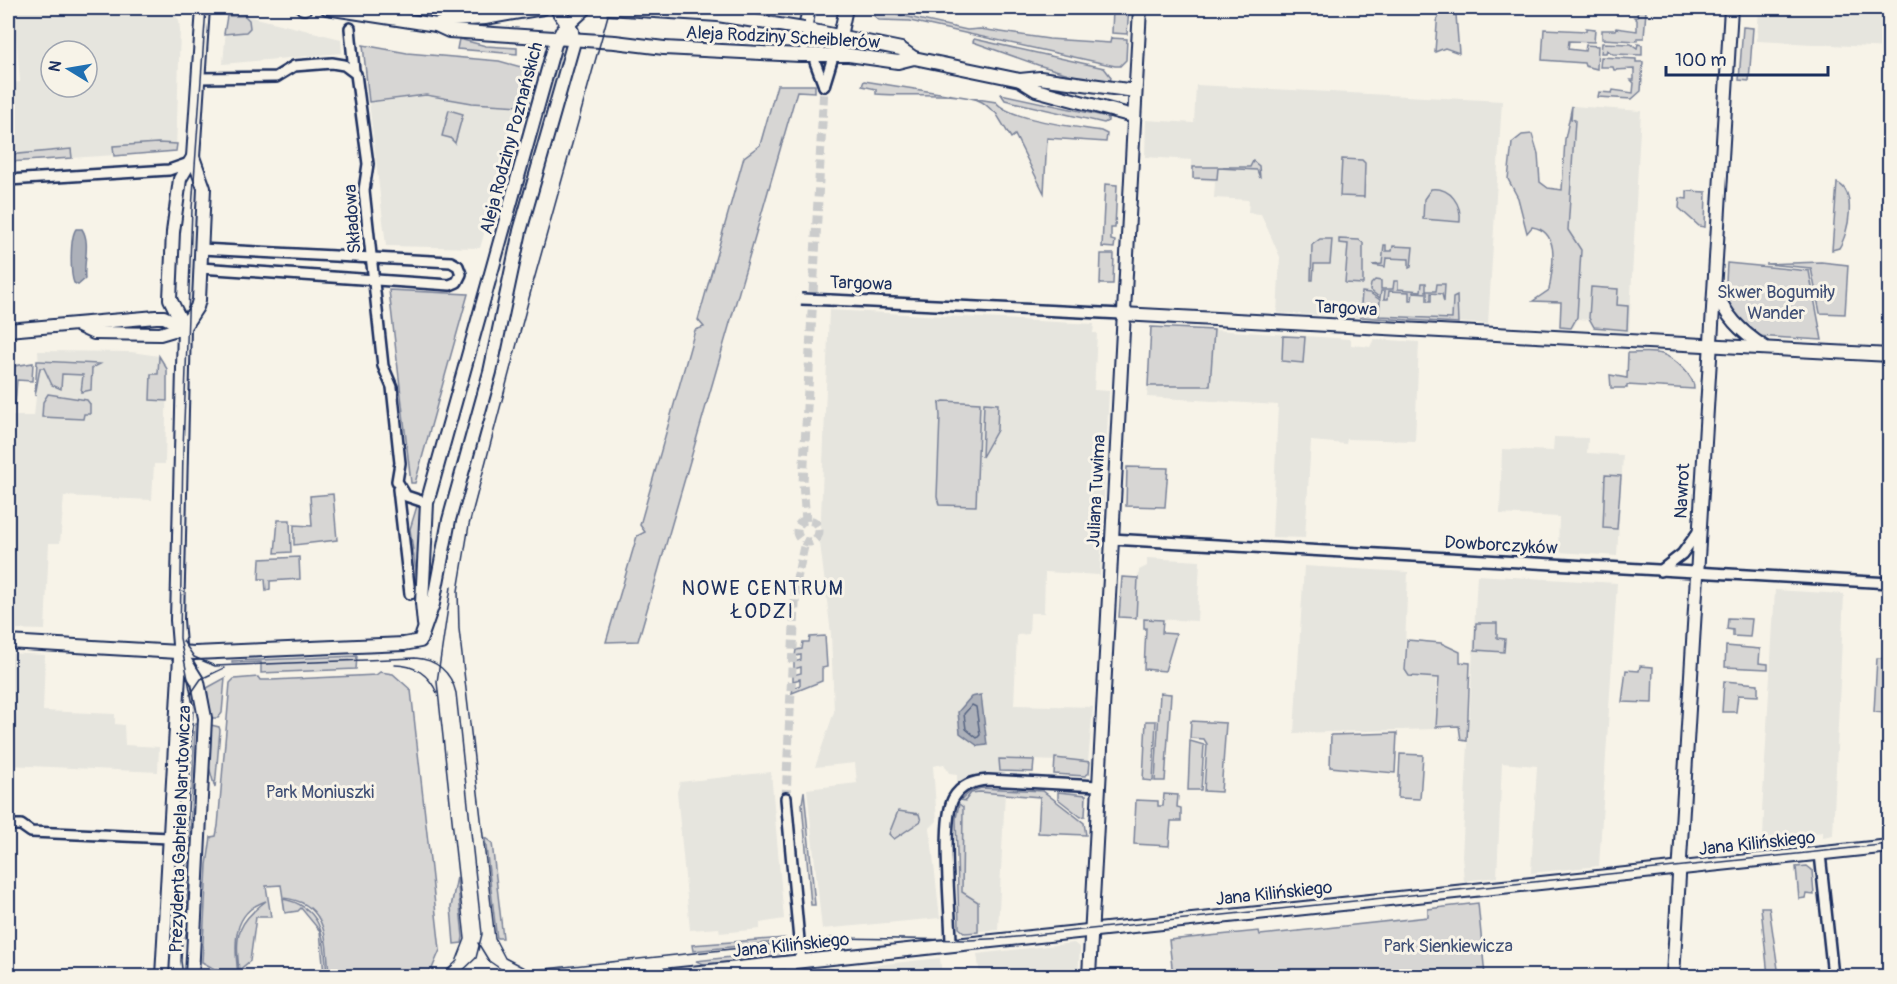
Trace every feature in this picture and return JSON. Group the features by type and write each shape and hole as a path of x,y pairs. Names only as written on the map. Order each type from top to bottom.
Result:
{"street":[{"name":"Prezydenta Gabriela Narutowicza","path":"162,976 180,652 177,616 181,533 184,327 171,303 170,291 176,197 180,178 191,160 200,78 203,8"},
{"name":"Aleja Rodziny Scheiblerów","path":"327,8 436,25 449,31 574,39 685,50 834,58 853,56 898,62 914,58"},
{"name":"Aleja Rodziny Scheiblerów","path":"436,25 451,20 485,18 543,8"},
{"path":"556,8 568,24 574,39"},
{"path":"568,24 586,8"},
{"name":"Aleja Rodziny Scheiblerów","path":"607,8 718,15 804,29 901,49 914,58 1020,80 1040,78 1135,91"},
{"path":"800,55 809,8"},
{"name":"Juliana Tuwima","path":"1089,976 1122,314 1140,8"},
{"name":"Nawrot","path":"1673,976 1709,345 1731,8"},
{"path":"815,62 824,86 834,58 846,9"},
{"name":"Aleja Rodziny Poznańskich","path":"425,625 422,603 427,503 550,63 552,38 568,24"},
{"name":"Składowa","path":"350,28 367,155 364,185 383,366 392,387 400,463 398,486 410,594"},
{"name":"Aleja Rodziny Poznańskich","path":"180,652 396,644 420,641 433,604 449,520 490,372 520,231 574,39"},
{"path":"200,78 276,77 294,66 332,63 344,64 354,71"},
{"name":"Aleja Rodziny Scheiblerów","path":"1020,80 1036,90 1133,116"},
{"name":"Prezydenta Gabriela Narutowicza","path":"184,327 199,304 204,188 191,160"},
{"path":"8,180 168,170 191,160"},
{"path":"200,268 450,285 457,282 461,274 458,266 451,262 201,249"},
{"path":"1713,285 1722,307 1734,323 1765,348"},
{"name":"Targowa","path":"801,299 1890,355"},
{"path":"8,330 79,326 96,321 160,317 184,327"},
{"path":"398,486 406,496 427,503"},
{"path":"1660,571 1682,554 1698,532"},
{"name":"Dowborczyków","path":"1112,539 1890,583"},
{"path":"8,642 180,652"},
{"name":"Prezydenta Gabriela Narutowicza","path":"180,652 198,682 205,718 192,976"},
{"path":"951,945 948,817 959,790 970,783 987,780 1098,786"},
{"path":"786,798 795,962 791,976"},
{"path":"8,825 21,825 31,832 170,838"},
{"name":"Jana Kilińskiego","path":"662,976 1890,846"},
{"path":"1820,854 1833,976"}],"shaded area":[{"path":"14,8 170,8 179,20 176,151 10,162 10,83 20,82"},
{"path":"1759,8 1889,8 1889,48 1757,41"},
{"path":"227,16 252,17 341,39 342,53 223,64"},
{"path":"1196,85 1502,101 1488,324 1277,313 1280,257 1261,214 1248,213 1249,200 1214,198 1215,181 1192,179 1192,160 1145,157 1146,120 1194,123"},
{"path":"426,95 472,103 521,106 480,248 386,246 369,102"},
{"path":"1572,106 1641,111 1629,332 1594,329 1589,320 1578,319 1573,328 1560,327"},
{"path":"829,310 1094,324 1093,333 1097,333 1094,390 1109,391 1100,575 1045,572 1044,613 1030,613 1029,634 1017,635 1014,705 1093,707 1088,762 999,759 1000,776 973,777 957,785 957,774 949,773 944,764 933,766 937,821 930,828 940,918 822,929 807,789 857,783 855,763 815,767 834,712 831,634 820,543"},
{"path":"1214,330 1351,339 1351,345 1370,347 1374,339 1419,342 1415,441 1347,439 1346,444 1311,441 1305,538 1272,537 1278,405 1147,397 1148,386 1210,386"},
{"path":"38,351 131,352 159,356 167,369 165,464 154,464 152,500 64,496 60,543 49,543 45,630 8,629 12,542 8,541 8,416 34,416 39,368"},
{"path":"1554,437 1588,438 1587,453 1623,455 1617,556 1558,552 1559,517 1500,514 1502,449 1553,451"},
{"path":"1147,558 1200,561 1197,621 1136,618 1139,570 1147,566"},
{"path":"1304,566 1408,572 1404,671 1409,677 1437,678 1435,729 1294,733"},
{"path":"1477,575 1617,583 1599,866 1531,873 1537,766 1502,763 1497,877 1464,881 1462,856"},
{"path":"1775,590 1844,594 1833,835 1823,837 1823,832 1763,838 1764,812 1762,812"},
{"path":"8,653 45,655 43,711 115,714 115,724 124,725 125,745 159,747 158,772 8,765"},
{"path":"771,772 784,919 760,923 760,929 720,933 719,928 690,930 677,792 680,782"},
{"path":"1005,792 998,930 962,932 959,928 957,808 961,800 965,801 971,793"},
{"path":"1074,943 1080,948 1078,976 980,976 977,954"},
{"path":"940,958 942,976 839,976 839,969"}],"green space":[{"path":"865,8 881,8 881,11 967,30 980,29 1049,39 1110,43 1111,38 1127,39 1126,60 1120,66 1115,66 910,21 879,20"},
{"path":"1113,8 1129,8 1127,34 1112,33"},
{"path":"1638,8 1646,10 1644,38 1637,38 1637,41 1602,39 1602,30 1615,30 1616,28 1637,31 1637,20 1634,17 1637,17"},
{"path":"1438,11 1443,11 1443,15 1456,15 1459,53 1445,48 1435,52"},
{"path":"227,16 245,16 249,20 250,28 246,32 224,34"},
{"path":"1743,27 1753,28 1749,81 1739,80"},
{"path":"1586,28 1595,29 1594,42 1569,41 1568,49 1585,51 1586,45 1598,46 1597,69 1585,66 1584,63 1542,60 1544,29 1586,31"},
{"path":"459,39 486,46 517,48 517,54 457,49"},
{"path":"974,39 1104,68 1111,77 1110,83 1086,79 1038,65 973,42"},
{"path":"1602,43 1631,44 1637,48 1638,44 1642,45 1642,55 1613,54 1607,50 1606,53 1601,53"},
{"path":"363,45 407,53 499,61 532,70 521,106 472,103 426,95 369,102"},
{"path":"1601,57 1636,59 1636,62 1643,62 1641,91 1632,99 1598,97 1599,92 1612,93 1613,90 1633,93 1634,83 1631,80 1634,80 1634,69 1614,70 1613,67 1600,67"},
{"path":"864,81 958,96 876,94 876,89 862,86"},
{"path":"777,85 815,85 815,92 797,91 638,641 606,642 637,536 645,532 640,525 695,330 704,327 698,320 744,157 760,145"},
{"path":"1001,94 1108,117 1108,121 1104,123 1005,100"},
{"path":"973,98 996,102 1015,114 1029,118 1101,131 1107,134 1106,142 1047,138 1044,193 1015,135 1011,138 992,110 984,103"},
{"path":"1572,106 1571,119 1575,120 1568,230 1581,250 1577,317 1571,328 1560,327 1561,302 1533,301 1549,290 1553,252 1548,236 1541,230 1532,227 1527,233 1518,198 1508,179 1512,143 1522,135 1532,134 1538,154 1540,182 1548,188 1562,190 1565,139"},
{"path":"449,110 463,114 455,143 450,138 442,136"},
{"path":"177,144 176,151 114,156 113,146"},
{"path":"71,149 72,158 8,162 8,155"},
{"path":"1342,159 1362,160 1365,163 1364,197 1340,196"},
{"path":"1253,161 1259,166 1260,178 1257,170 1218,168 1217,179 1193,178 1193,167 1250,167"},
{"path":"1837,183 1847,194 1849,213 1843,241 1839,248 1832,250"},
{"path":"1105,184 1117,185 1115,228 1111,228 1111,240 1115,241 1114,248 1102,247"},
{"path":"1431,189 1444,191 1454,198 1459,209 1460,222 1423,219 1424,199"},
{"path":"1687,191 1706,192 1705,227 1699,226 1679,208 1680,198 1687,199"},
{"path":"1320,239 1332,239 1330,264 1314,264 1313,280 1311,280 1312,245"},
{"path":"1339,239 1359,240 1363,243 1363,284 1345,283 1348,244 1339,243"},
{"path":"1384,245 1386,245 1386,251 1392,251 1393,246 1413,247 1411,267 1409,268 1409,259 1386,258 1385,267 1372,265 1382,264"},
{"path":"1101,254 1114,254 1113,284 1100,284"},
{"path":"1821,262 1848,265 1845,314 1820,313 1811,268 1766,264"},
{"name":"Skwer Bogumiły Wander","path":"1727,263 1809,271 1822,340 1756,336 1739,324 1725,300"},
{"path":"1375,280 1381,281 1381,289 1393,289 1394,281 1398,281 1398,289 1421,291 1422,283 1426,283 1426,291 1436,291 1437,284 1445,284 1444,302 1442,294 1431,293 1431,301 1427,301 1427,293 1413,292 1412,300 1409,300 1409,292 1389,291 1388,299 1384,299 1385,291 1381,291 1380,298 1370,290"},
{"path":"1591,287 1618,289 1617,305 1628,306 1627,330 1594,327 1589,318"},
{"path":"389,290 468,294 415,483 411,483"},
{"path":"1362,292 1370,293 1380,300 1379,316 1452,319 1453,298 1457,296 1458,323 1360,317"},
{"path":"1151,327 1214,330 1210,386 1148,386"},
{"path":"1283,336 1305,337 1303,363 1282,361"},
{"path":"1628,353 1654,353 1667,356 1687,373 1694,389 1627,385 1627,388 1611,388 1610,375 1627,378"},
{"path":"159,356 167,369 167,401 150,400 151,374 158,374"},
{"path":"37,361 100,364 92,368 91,390 81,392 83,375 62,374 61,389 52,385 44,368 40,368 35,396"},
{"path":"33,363 32,381 17,380 15,405 8,406 8,367"},
{"path":"48,394 87,400 90,404 90,414 84,414 83,419 42,417 43,402"},
{"path":"944,401 980,403 976,506 939,505 937,497 939,403"},
{"path":"984,403 998,404 997,430 982,457"},
{"path":"1127,467 1168,468 1165,507 1126,506"},
{"path":"1605,475 1621,476 1617,529 1603,528"},
{"path":"333,494 337,540 294,545 294,525 312,526 310,496"},
{"path":"417,506 421,508 418,586 410,529"},
{"path":"278,520 290,520 291,552 275,553"},
{"path":"299,557 300,579 270,581 270,589 266,591 265,579 259,579 260,559"},
{"path":"1122,577 1138,578 1136,618 1119,617"},
{"path":"1728,618 1752,619 1750,637 1733,636 1733,630 1727,629"},
{"path":"1144,619 1163,620 1162,633 1176,634 1165,671 1144,669 1146,628 1144,628"},
{"path":"1476,623 1497,623 1497,638 1505,639 1504,652 1475,650"},
{"path":"825,636 827,667 822,668 822,681 792,693 793,688 800,685 800,679 793,681 793,675 801,673 801,667 794,669 794,662 801,660 801,655 795,656 796,650 802,649 803,642 809,642 810,637"},
{"path":"1407,640 1441,643 1460,652 1460,662 1470,663 1467,741 1461,740 1459,726 1436,727 1439,678 1409,676 1405,670"},
{"path":"1726,646 1760,649 1759,663 1768,664 1768,669 1725,667"},
{"path":"357,656 356,669 261,673 261,662 232,663 232,661"},
{"path":"1877,658 1889,659 1887,713 1874,712"},
{"path":"1640,666 1653,667 1652,703 1622,702 1626,670 1639,671"},
{"name":"Park Moniuszki","path":"380,672 393,674 411,690 440,950 431,971 390,976 390,974 326,976 329,975 328,962 322,925 317,915 309,907 298,901 283,898 281,885 266,886 271,917 256,917 250,961 239,970 237,947 240,930 249,916 266,901 255,906 241,921 236,941 238,974 225,975 202,962 207,865 211,837 216,836 218,826 230,683 234,679 258,677 260,680 272,680 376,675"},
{"path":"225,678 222,713 218,718 211,718 207,688"},
{"path":"1724,681 1758,684 1758,696 1738,695 1736,712 1722,712"},
{"path":"1160,693 1171,694 1165,781 1155,781"},
{"path":"1146,721 1156,721 1153,781 1143,780"},
{"path":"1191,721 1226,723 1221,792 1204,791 1207,744 1204,739 1190,738"},
{"path":"182,723 173,937 170,937"},
{"path":"195,724 198,724 186,938 185,937"},
{"path":"211,725 219,727 220,730 215,788 209,767"},
{"path":"1397,733 1395,773 1330,767 1331,735"},
{"path":"1190,741 1204,745 1201,790 1188,790"},
{"path":"1400,754 1423,755 1420,799 1398,798"},
{"path":"1055,758 1090,762 1089,773 1085,776 1054,774"},
{"path":"999,759 1034,760 1033,772 1000,771"},
{"path":"981,788 1043,791 1084,823 1086,835 1038,833 1040,797 980,792 971,793 965,801 961,800 970,792"},
{"path":"804,791 815,905 811,905 802,804"},
{"path":"1058,792 1086,795 1085,816 1081,817 1058,799"},
{"path":"1164,794 1178,795 1177,807 1181,808 1181,821 1171,821 1169,846 1134,844 1136,800 1158,801 1158,806 1163,806"},
{"path":"959,804 963,807 962,892 978,902 978,932 965,933 959,928 956,818"},
{"path":"898,811 919,814 921,821 894,839 889,834"},
{"path":"485,838 492,843 503,938 497,938"},
{"path":"1807,866 1812,870 1814,895 1806,894 1805,898 1799,899 1796,867"},
{"path":"457,877 463,937 462,943 454,944 451,907"},
{"path":"283,899 297,903 315,918 323,938 327,975 324,975 320,931 301,908 298,911 285,913"},
{"name":"Park Sienkiewicza","path":"1478,903 1485,976 1173,976 1169,940 1259,931 1260,935 1428,917 1428,909"},
{"path":"1761,907 1769,907 1779,976 1768,976"},
{"path":"785,938 785,941 693,951 692,945"},
{"path":"792,950 785,956 706,965 696,961"}],"water":[{"path":"76,229 82,229 86,240 85,279 78,285 74,283 71,264"},
{"path":"981,695 987,745 978,746 960,733 958,712 971,697"}],"tunnel":[{"path":"806,521 803,483 824,86"},
{"path":"808,520 816,523 819,531 816,539 808,542 800,539 797,531 800,523 808,520"},
{"path":"786,798 796,583 805,542"}],"tram line":[{"path":"183,976 181,961 193,705 180,638 183,449 192,209 206,8"},
{"path":"526,969 505,958 495,939 459,629 458,591 469,525 532,287 610,8"},
{"path":"441,976 456,962 465,939 437,682 451,587"},
{"path":"183,641 194,657 215,666 415,658 430,661 442,668 456,693 482,934 476,958 457,976"},
{"path":"395,665 402,665 420,672 430,681 437,693"},
{"path":"190,695 201,679 224,668"},
{"path":"479,976 834,938 969,940 1006,938 1890,844"},
{"path":"478,943 489,961 508,974"}],"district":[{"name":"NOWE CENTRUM ŁODZI","path":"763,600"}]}
